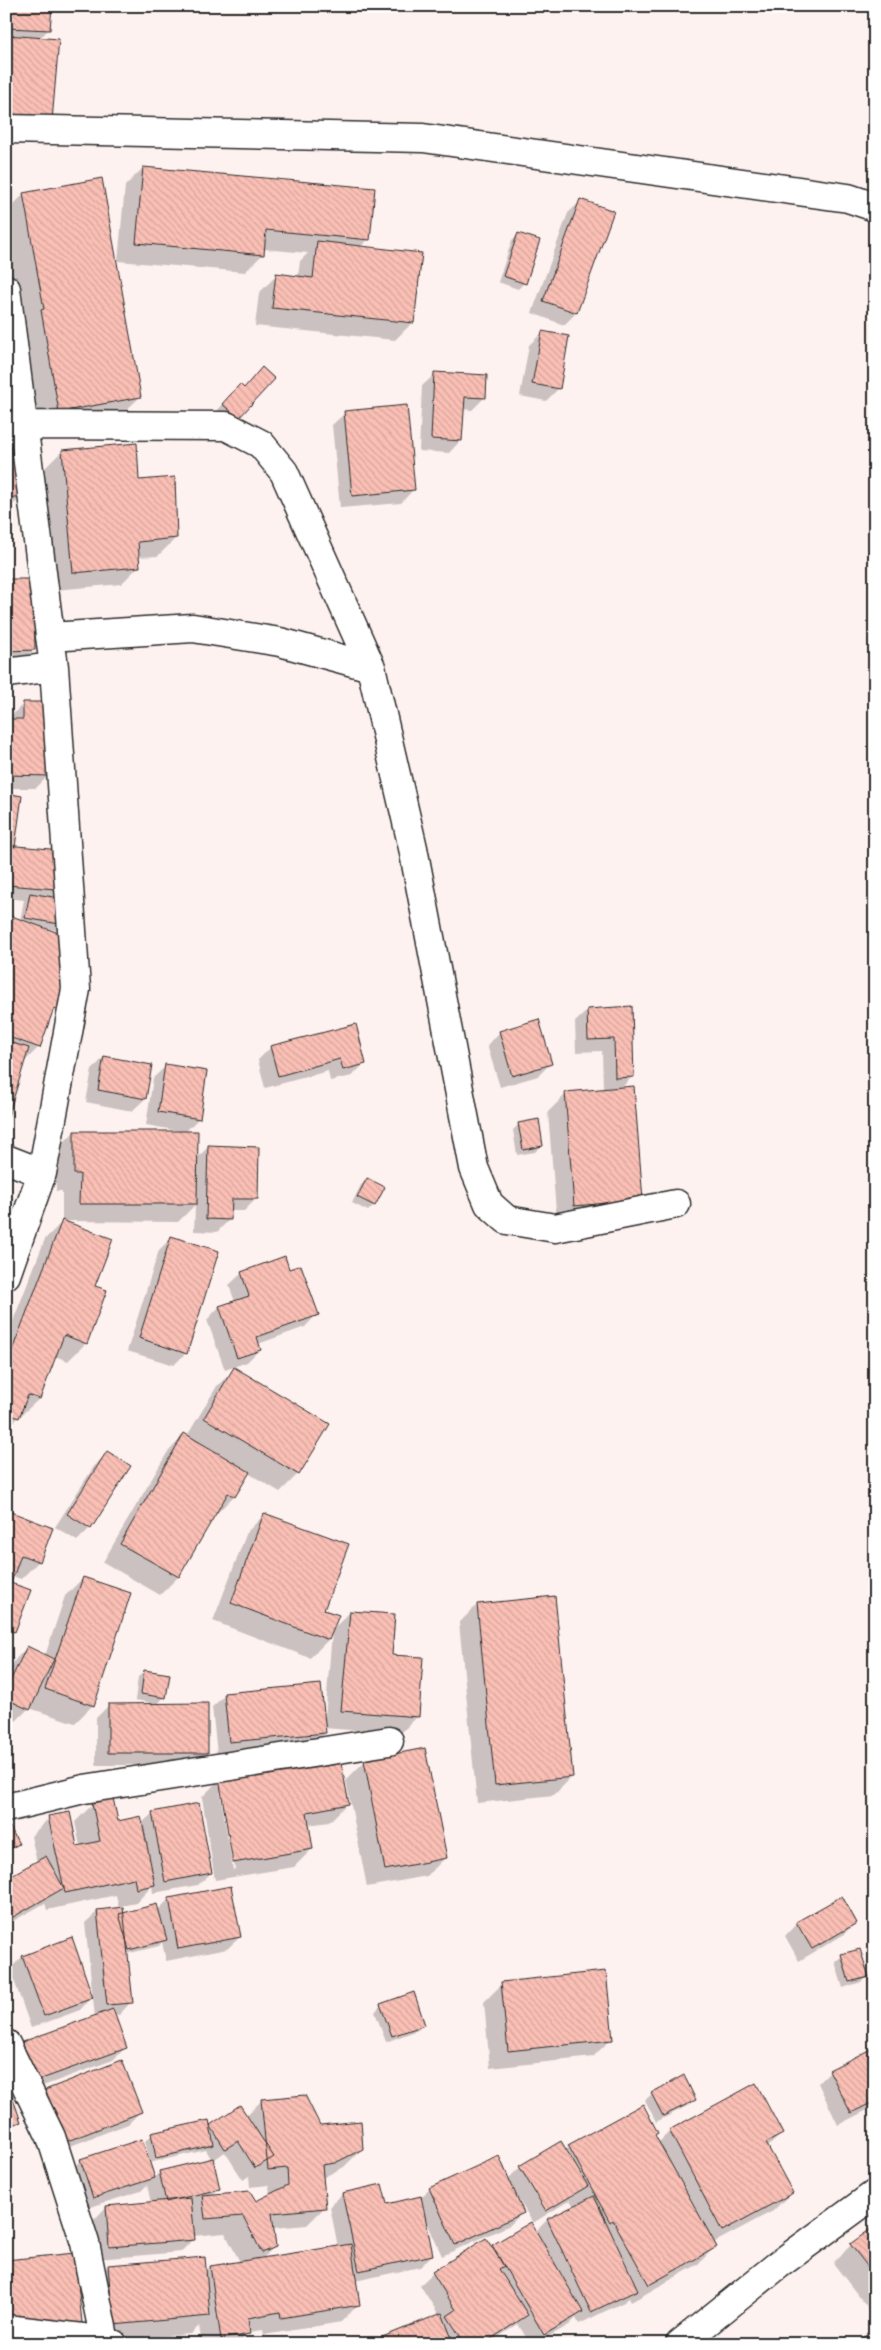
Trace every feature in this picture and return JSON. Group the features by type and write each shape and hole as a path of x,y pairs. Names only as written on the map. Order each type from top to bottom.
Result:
{"street":[{"path":"6,129 423,138 848,198 875,207"},
{"path":"6,288 17,407 54,667 76,989 42,1173 6,1275"},
{"path":"17,407 226,426 261,444 284,472 371,668 413,848 474,1168 489,1204 507,1220 555,1228 676,1204"},
{"path":"50,637 193,628 280,642 371,668"},
{"path":"6,674 54,667"},
{"path":"6,1159 42,1173"},
{"path":"6,1808 84,1789 388,1741"},
{"path":"6,2044 51,2137 84,2243 109,2343 6,2329"},
{"path":"680,2344 778,2265 875,2194"}],"building":[{"path":"6,6 52,6 50,30 6,28"},
{"path":"6,35 59,39 52,121 6,117"},
{"path":"143,167 375,188 370,240 266,230 264,255 136,243"},
{"path":"102,178 141,397 59,412 41,310 44,309 23,193"},
{"path":"580,199 614,211 577,313 543,301"},
{"path":"518,233 540,240 526,284 503,276"},
{"path":"317,241 422,253 414,323 272,308 276,273 313,278"},
{"path":"542,331 569,336 560,389 532,384"},
{"path":"262,367 275,379 239,418 222,404 240,384 244,388"},
{"path":"434,372 487,375 486,398 465,397 462,441 431,439"},
{"path":"6,400 23,496 6,498"},
{"path":"407,405 415,490 352,496 344,411"},
{"path":"137,443 139,480 175,477 177,538 138,542 140,567 73,573 62,450"},
{"path":"6,579 34,579 35,650 6,651"},
{"path":"23,702 51,702 50,776 6,775 6,719 23,719"},
{"path":"6,793 22,796 15,847 6,846"},
{"path":"6,845 72,851 68,890 6,885"},
{"path":"30,893 76,901 71,926 25,918"},
{"path":"6,914 81,941 57,1009 54,1008 40,1048 6,1036"},
{"path":"632,1006 634,1077 615,1078 614,1039 588,1040 587,1009"},
{"path":"539,1019 552,1064 512,1076 499,1031"},
{"path":"356,1024 366,1064 343,1070 340,1059 278,1076 270,1046"},
{"path":"6,1041 29,1048 6,1123"},
{"path":"104,1056 152,1065 146,1099 98,1090"},
{"path":"165,1064 207,1071 200,1119 158,1112"},
{"path":"634,1086 643,1200 574,1206 565,1092"},
{"path":"539,1119 543,1146 523,1150 518,1123"},
{"path":"74,1131 198,1131 197,1204 79,1204 80,1174 74,1174"},
{"path":"208,1145 259,1147 258,1199 232,1199 231,1220 206,1219"},
{"path":"367,1178 385,1187 375,1206 357,1197"},
{"path":"62,1220 113,1239 95,1286 107,1290 87,1344 64,1335 40,1399 28,1395 19,1418 6,1413 6,1366"},
{"path":"171,1236 219,1251 187,1354 139,1338"},
{"path":"285,1256 289,1269 301,1265 319,1315 257,1337 261,1350 237,1358 219,1306 249,1296 241,1272"},
{"path":"234,1367 330,1424 299,1475 204,1418"},
{"path":"184,1433 250,1472 235,1497 228,1493 179,1577 120,1544"},
{"path":"107,1451 131,1466 91,1529 67,1514"},
{"path":"6,1510 53,1528 40,1562 21,1555 11,1583 31,1590 15,1632 6,1629"},
{"path":"264,1513 349,1544 324,1610 339,1615 329,1640 231,1603"},
{"path":"83,1577 131,1593 94,1706 45,1689"},
{"path":"555,1596 573,1777 495,1785 477,1604"},
{"path":"350,1611 395,1614 392,1655 423,1657 419,1717 341,1711"},
{"path":"27,1646 54,1659 30,1710 6,1699 6,1690"},
{"path":"144,1670 170,1674 166,1698 141,1694"},
{"path":"321,1684 326,1733 229,1742 224,1693"},
{"path":"208,1703 208,1753 108,1753 108,1704"},
{"path":"6,1729 14,1731 6,1767"},
{"path":"425,1748 447,1858 385,1870 364,1760"},
{"path":"340,1757 349,1804 307,1812 313,1849 233,1863 219,1778"},
{"path":"113,1798 118,1821 141,1816 155,1885 136,1889 134,1878 65,1893 48,1816 70,1812 77,1846 100,1841 92,1803"},
{"path":"199,1803 212,1873 165,1882 152,1812"},
{"path":"10,1827 19,1844 6,1851 6,1830"},
{"path":"46,1856 64,1888 6,1921 6,1878"},
{"path":"231,1886 241,1937 178,1949 169,1898"},
{"path":"842,1896 857,1923 812,1949 796,1922"},
{"path":"157,1904 167,1940 129,1950 119,1914"},
{"path":"123,1907 133,2003 107,2005 97,1910"},
{"path":"72,1937 93,1998 44,2016 22,1956"},
{"path":"860,1949 869,1977 849,1982 841,1954"},
{"path":"606,1971 613,2040 508,2051 501,1982"},
{"path":"414,1992 425,2025 392,2036 380,2004"},
{"path":"113,2009 127,2048 36,2081 22,2042"},
{"path":"875,2047 875,2101 851,2113 829,2070"},
{"path":"122,2060 142,2112 65,2142 45,2090"},
{"path":"684,2075 696,2100 663,2116 651,2093"},
{"path":"6,2078 21,2122 6,2127"},
{"path":"756,2083 783,2134 766,2143 793,2193 722,2231 669,2130"},
{"path":"305,2095 320,2125 361,2121 363,2149 335,2163 322,2165 326,2208 272,2213 276,2247 262,2253 243,2216 205,2219 202,2195 250,2191 256,2201 288,2185 287,2168 268,2170 261,2099"},
{"path":"643,2104 658,2133 655,2135 717,2247 649,2285 613,2220 610,2222 568,2145"},
{"path":"240,2105 274,2157 255,2168 238,2141 225,2149 210,2125"},
{"path":"209,2120 214,2145 156,2158 151,2133"},
{"path":"142,2139 155,2178 93,2198 80,2159"},
{"path":"561,2141 588,2186 546,2211 519,2166"},
{"path":"499,2156 524,2213 455,2245 429,2188"},
{"path":"213,2158 220,2189 166,2202 159,2171"},
{"path":"382,2184 387,2204 421,2196 433,2255 359,2271 342,2193"},
{"path":"594,2196 638,2290 591,2312 547,2219"},
{"path":"191,2198 195,2240 109,2247 106,2206"},
{"path":"531,2222 583,2312 544,2335 492,2245"},
{"path":"875,2226 875,2276 850,2244"},
{"path":"486,2238 504,2266 499,2269 528,2315 483,2344 465,2344 447,2316 456,2310 432,2272"},
{"path":"351,2244 360,2305 281,2318 280,2312 248,2318 250,2334 221,2339 210,2266"},
{"path":"75,2253 82,2323 6,2330 6,2260"},
{"path":"205,2257 210,2316 113,2325 108,2265"},
{"path":"442,2313 454,2344 377,2344 375,2340"},
{"path":"875,2330 875,2344 854,2344"}]}
